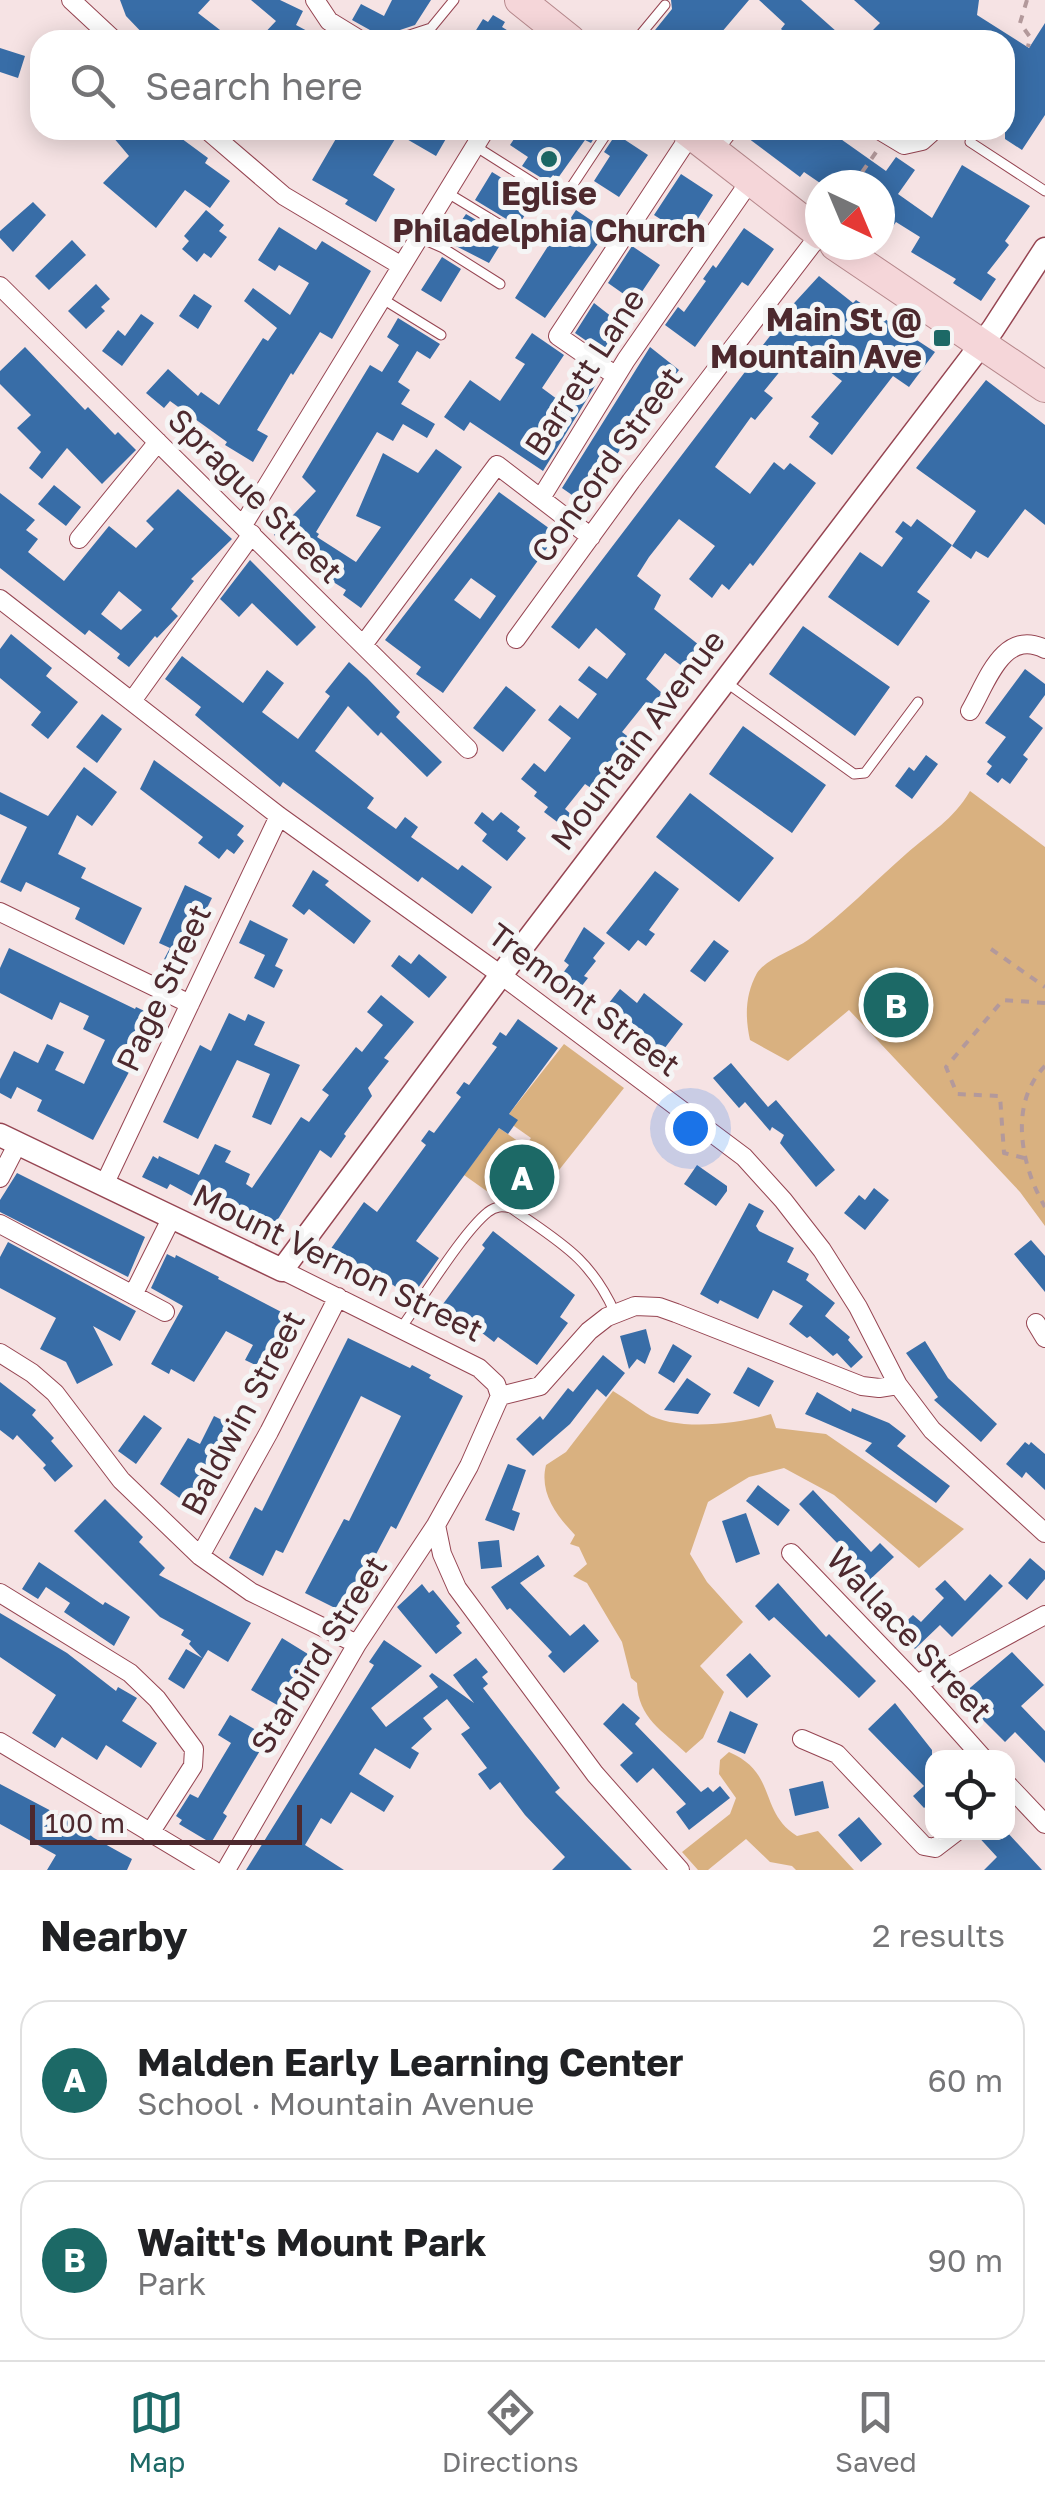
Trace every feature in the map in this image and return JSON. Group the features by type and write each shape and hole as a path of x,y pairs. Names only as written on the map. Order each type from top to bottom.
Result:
{"main road":[{"path":"520,0 549,30"},
{"path":"708,140 750,181 805,223"},
{"path":"857,260 1045,387"}],"street":[{"path":"71,0 103,30"},
{"path":"315,0 330,21 344,30"},
{"path":"219,140 284,196 400,265"},
{"path":"132,701 247,530 400,265 479,140"},
{"path":"616,376 558,336 701,140"},
{"name":"Barrett Lane","path":"541,498 616,376 750,181"},
{"name":"Mountain Avenue","path":"282,1270 980,345 1045,249"},
{"name":"Concord Street","path":"516,639 805,254"},
{"name":"Sprague Street","path":"0,286 468,749"},
{"path":"79,539 158,442"},
{"path":"363,645 497,466 591,537"},
{"name":"Tremont Street","path":"0,599 279,816 501,975 753,1166 822,1250 858,1307 898,1385 932,1430 1045,1533"},
{"path":"970,711 1008,649 1025,642 1045,649"},
{"name":"Page Street","path":"104,1185 279,816"},
{"path":"0,912 190,1004"},
{"path":"0,1178 9,1139"},
{"name":"Mount Vernon Street","path":"9,1139 479,1368 496,1384 500,1396"},
{"path":"133,1295 172,1218"},
{"path":"0,1224 165,1312"},
{"name":"Baldwin Street","path":"200,1556 270,1432 338,1298"},
{"path":"680,1870 595,1774 457,1588 442,1554 436,1525 484,1437 500,1396 540,1386 590,1330 615,1313 636,1306 658,1307 862,1386 898,1385"},
{"path":"0,1353 32,1372 55,1393 120,1480 200,1556 251,1592 357,1644"},
{"name":"Starbird Street","path":"226,1870 357,1644 436,1525"},
{"name":"Wallace Street","path":"791,1553 918,1684 975,1750"},
{"path":"0,1593 130,1672 158,1699 194,1749 193,1766 150,1833"},
{"path":"918,1684 1045,1615"},
{"path":"802,1739 837,1754 924,1846 935,1848 946,1840"},
{"path":"0,1742 212,1870"},
{"path":"1015,1793 1045,1824"}],"lane":[{"path":"424,30 454,0"},
{"path":"644,30 664,5"},
{"path":"483,140 562,201 602,140"},
{"path":"970,142 1045,191"},
{"path":"446,192 522,238"},
{"path":"418,237 500,284"},
{"path":"381,298 441,335"},
{"path":"724,680 854,774 865,772 918,702"},
{"path":"401,1328 474,1227 487,1213 504,1206 581,1258 599,1280 615,1313"}],"path":[{"path":"1026,0 1020,23 1030,37 1028,47"},
{"path":"862,170 879,140"},
{"path":"991,949 1045,987"},
{"path":"1024,1158 1004,1153 1000,1096 957,1094 946,1067 1003,1000 1045,1003"},
{"path":"1045,1066 1032,1080 1028,1092 1023,1133 1024,1158 1045,1207"}],"shaded area":[{"path":"970,791 1045,847 1045,1226 1020,1192 849,1010 788,1061 750,1040 748,1031 748,998 761,968 833,920 949,818"},
{"path":"564,1044 624,1088 540,1194 488,1192 464,1175 499,1128 525,1146 531,1138 514,1126 509,1114"},
{"path":"613,1391 646,1413 673,1423 725,1423 771,1414 776,1428 826,1434 964,1529 919,1568 834,1495 784,1468 749,1477 708,1502 690,1554 707,1582 743,1622 700,1666 724,1692 703,1738 686,1753 647,1715 637,1683 631,1678 622,1642 587,1583 573,1576 587,1564 579,1547 570,1544 575,1535 556,1512 545,1485 546,1465 566,1452"},
{"path":"729,1752 755,1770 785,1826 797,1836 818,1831 854,1870 796,1870 770,1862 746,1839 708,1870 698,1870 682,1852 730,1814 736,1798 719,1774 720,1760"}],"building":[{"path":"120,0 210,0 198,13 220,30 139,30 126,16"},
{"path":"251,0 280,0 303,11 296,25 305,30 267,30 276,21"},
{"path":"392,0 431,0 415,25 400,30 370,30 352,20 361,4 384,16"},
{"path":"671,0 749,0 724,30 655,30 672,9"},
{"path":"759,0 801,0 835,30 782,30 785,24"},
{"path":"854,0 979,0 977,15 1001,30 873,30 880,23"},
{"path":"493,15 505,22 502,27 507,30 476,30 483,19 488,22"},
{"path":"1045,23 1045,115 1022,150 1007,140 1015,140 1015,39 1029,48"},
{"path":"0,48 25,56 18,78 0,72"},
{"path":"115,140 184,140 208,158 205,163 230,181 210,208 185,190 156,228 103,183 129,156"},
{"path":"335,140 394,140 373,175 395,189 376,222 345,204 348,200 312,180"},
{"path":"408,140 445,140 436,156"},
{"name":"Eglise Philadelphia Church","path":"513,140 585,140 558,178 553,175 548,182 522,166 528,157 510,145"},
{"path":"612,140 625,140 648,155 619,197 594,181 610,156 604,152"},
{"path":"751,140 842,140 885,170 805,170 800,177"},
{"path":"896,157 915,170 898,194 932,218 962,165 1030,206 1005,241 1009,245 987,273 996,279 981,301 953,283 956,279 911,252 920,237 896,222 895,170 887,170"},
{"path":"492,172 537,195 520,223 513,223 475,200"},
{"path":"681,174 713,195 687,236 654,215"},
{"path":"33,202 46,215 13,252 0,238 0,231"},
{"path":"206,210 224,225 219,231 227,237 211,258 204,253 197,262 182,249 189,241 184,236"},
{"path":"576,210 607,231 545,318 515,298"},
{"path":"466,214 505,237 489,263 450,243"},
{"path":"279,227 316,250 322,241 371,271 332,339 320,332 291,373 257,430 268,436 253,462 170,401 164,408 146,393 168,369 198,396 201,392 219,405 263,338 268,341 277,328 244,301 253,288 290,315 309,283 279,265 275,271 258,260"},
{"path":"744,228 774,249 748,286 742,282 695,347 665,325 678,307 684,312 713,265 716,268"},
{"path":"72,240 86,255 49,290 35,276"},
{"path":"632,246 660,265 635,302 608,283"},
{"path":"442,257 461,269 441,302 421,290"},
{"path":"819,276 853,303 856,300 935,352 909,387 893,376 832,455 809,437 819,423 811,417 842,381 799,348 764,391 773,398 755,420 751,417 715,467 750,494 774,462 784,470 790,463 816,483 753,566 750,563 729,590 722,584 712,598 689,579 715,546 679,519 649,557 637,576 661,595 654,609 699,645 683,667 665,653 646,679 662,693 652,706 646,702 622,732 631,739 591,788 585,784 565,809 573,816 564,827 544,812 548,807 521,779 534,763 545,772 571,738 548,720 560,705 578,719 597,694 578,680 589,666 607,679 626,654 596,628 579,649 551,627 751,364 777,327 774,325"},
{"path":"96,284 110,299 101,307 105,311 86,329 68,311"},
{"path":"194,294 212,306 198,329 179,316"},
{"path":"594,303 621,324 604,353 575,333"},
{"path":"141,314 154,323 122,366 102,351 118,330 125,336"},
{"path":"398,318 440,344 430,359 417,351 398,382 410,390 401,404 435,424 427,438 403,424 393,441 377,432 316,532 317,537 356,562 381,527 356,516 383,453 418,473 436,449 462,467 361,608 343,595 346,590 319,573 323,565 274,535 316,491 302,477 370,365 382,372 399,345 387,337"},
{"path":"532,333 564,355 542,388 565,405 586,374 598,381 543,471 470,422 464,431 444,417 470,380 500,401 525,364 515,358"},
{"path":"25,347 85,410 88,407 136,450 102,484 67,448 42,479 29,468 41,452 17,428 31,415 0,384 0,371"},
{"path":"650,347 679,370 652,404 657,407 642,426 639,424 582,502 562,488"},
{"path":"986,380 1045,425 1045,525 1025,509 988,558 976,551 971,559 952,546 976,511 916,468"},
{"path":"54,485 81,507 66,526 38,504"},
{"path":"178,489 232,539 191,579 194,581 171,609 178,616 129,667 117,658 120,654 89,630 85,635 0,568 0,493 35,520 26,530 38,539 28,552 64,581 109,526 136,548 154,529 146,521","holes":["119,591 142,610 121,630 101,614"]},
{"path":"499,492 557,534 443,693 416,674 421,667 385,640","holes":["471,578 496,596 480,619 454,600"]},
{"path":"917,519 952,545 917,592 930,601 898,646 828,597 860,552 882,567 903,538 895,532 903,521 911,527"},
{"path":"250,560 316,627 297,646 252,603 239,617 220,599"},
{"path":"803,626 890,687 855,736 769,674"},
{"path":"11,634 52,668 46,676 78,702 48,739 31,725 41,712 0,678 0,649"},
{"path":"182,656 243,703 267,670 284,683 262,712 298,739 330,696 325,692 349,662 367,678 400,712 396,717 442,762 427,777 348,706 315,751 374,798 367,808 396,829 405,817 418,827 411,837 458,870 462,865 492,887 472,914 422,877 418,882 283,782 280,787 195,715 201,707 165,679"},
{"path":"1025,669 1045,684 1045,695 1029,717 1043,728 1023,755 1028,759 1010,784 1002,778 998,783 986,774 992,766 987,762 1006,737 985,723"},
{"path":"506,686 536,710 503,752 473,728"},
{"path":"102,714 122,729 97,763 76,747"},
{"path":"743,726 826,785 792,833 709,774"},
{"path":"926,755 938,764 912,799 895,786 909,767 914,771"},
{"path":"154,760 244,826 237,835 244,841 234,854 227,849 219,859 198,843 203,837 140,789"},
{"path":"84,767 117,792 92,826 77,815 58,854 86,868 81,878 142,908 124,945 75,919 80,908 26,882 21,892 0,882 27,827 0,814 0,792 48,816"},
{"path":"690,793 774,858 739,902 656,837"},
{"path":"482,812 493,821 501,812 520,827 517,831 526,838 507,861 482,841 487,834 474,823"},
{"path":"313,870 329,881 325,885 371,921 354,944 309,909 304,915 292,906"},
{"path":"655,871 679,889 649,930 655,934 646,946 638,940 629,951 606,933"},
{"path":"185,885 212,898 176,970 162,963 170,948 159,943"},
{"path":"250,920 288,939 275,966 283,970 274,988 254,978 265,955 239,943"},
{"path":"584,927 605,943 574,996 556,982 569,965 564,961"},
{"path":"714,940 729,951 705,982 690,971"},
{"path":"9,948 155,1016 141,1056 138,1055 93,1140 37,1111 42,1100 17,1087 11,1099 0,1093 0,1079 14,1051 38,1063 47,1044 64,1052 55,1070 84,1084 105,1040 83,1029 89,1016 60,1002 52,1020 0,993 0,968"},
{"path":"419,954 447,977 429,998 391,966 399,955 411,964"},
{"path":"620,989 637,1003 644,993 683,1024 661,1053 623,1023 620,1027 601,1013"},
{"path":"381,995 414,1022 384,1058 389,1061 368,1088 372,1096 331,1158 320,1150 269,1234 196,1194 194,1197 170,1184 167,1189 142,1177 153,1156 199,1175 215,1144 231,1151 225,1162 250,1174 246,1184 252,1188 301,1117 309,1122 329,1095 322,1090 356,1047 362,1052 383,1025 367,1012"},
{"path":"229,1013 245,1021 248,1014 265,1022 254,1045 300,1065 271,1125 252,1117 270,1074 237,1060 198,1139 163,1122 200,1045 211,1051"},
{"path":"518,1019 558,1048 509,1114 518,1120 508,1134 499,1128 416,1241 439,1258 411,1298 382,1277 376,1286 358,1273 354,1278 325,1257 364,1202 377,1212 426,1145 421,1141 429,1130 434,1133 461,1097 456,1093 464,1082 469,1085 497,1047 492,1044 500,1032 506,1036"},
{"path":"731,1063 768,1107 776,1100 835,1170 816,1187 780,1143 784,1135 772,1127 770,1131 745,1102 739,1108 713,1078"},
{"path":"697,1165 727,1186 716,1206 684,1184"},
{"path":"17,1173 145,1237 128,1277 0,1212 0,1200"},
{"path":"874,1188 889,1200 865,1230 844,1213 859,1195 865,1200"},
{"path":"749,1203 764,1211 756,1226 759,1231 794,1248 787,1262 809,1274 806,1280 835,1303 825,1316 850,1337 848,1340 863,1357 851,1368 837,1353 833,1356 789,1324 803,1306 773,1290 758,1319 700,1294"},
{"path":"493,1231 575,1295 560,1317 568,1323 537,1365 498,1337 494,1342 461,1317 455,1324 445,1316 450,1309 443,1304 485,1248 482,1245"},
{"path":"1031,1240 1045,1256 1045,1292 1014,1254"},
{"path":"8,1242 136,1311 120,1341 93,1326 113,1365 77,1384 66,1362 40,1349 56,1318 0,1288 0,1257"},
{"path":"167,1254 175,1258 176,1255 289,1316 262,1368 245,1360 253,1345 226,1331 194,1382 171,1369 169,1374 151,1364 183,1306 151,1288"},
{"path":"646,1329 651,1349 645,1364 637,1359 629,1369 620,1336"},
{"path":"348,1338 410,1368 412,1365 463,1396 396,1529 391,1526 345,1613 305,1593 344,1519 349,1521 401,1416 361,1396 283,1553 276,1550 263,1576 229,1558 255,1507 262,1511"},
{"path":"925,1341 948,1378 997,1424 981,1442 934,1400 938,1397 906,1353"},
{"path":"673,1344 692,1356 674,1383 658,1373"},
{"path":"603,1355 625,1373 606,1397 597,1389 570,1424 533,1456 516,1439 540,1416 543,1420 568,1388 573,1392"},
{"path":"748,1367 774,1381 759,1407 733,1393"},
{"path":"687,1378 711,1394 698,1414 664,1410"},
{"path":"0,1382 36,1410 32,1415 73,1466 55,1482 43,1468 46,1465 17,1435 13,1440 0,1430"},
{"path":"817,1392 851,1412 852,1408 889,1423 906,1436 897,1446 950,1486 936,1503 865,1451 872,1443 805,1414"},
{"path":"144,1415 162,1428 136,1464 118,1451"},
{"path":"214,1416 240,1429 192,1507 160,1484 188,1438 200,1444"},
{"path":"1025,1442 1031,1442 1045,1454 1045,1490 1026,1472 1022,1478 1006,1464"},
{"path":"508,1464 526,1470 512,1510 520,1513 514,1531 485,1520"},
{"path":"758,1485 790,1510 778,1526 746,1501"},
{"path":"813,1490 871,1552 880,1543 894,1557 863,1586 845,1566 851,1560 843,1549 799,1504"},
{"path":"105,1499 143,1537 139,1542 165,1568 159,1575 251,1623 228,1662 208,1650 184,1689 168,1679 186,1649 202,1658 189,1644 191,1641 181,1635 184,1630 160,1617 74,1531"},
{"path":"746,1513 760,1554 736,1563 722,1521"},
{"path":"499,1540 502,1567 481,1569 478,1542"},
{"path":"538,1555 545,1566 520,1583 570,1636 584,1624 599,1641 564,1673 548,1656 552,1652 510,1608 507,1610 491,1587"},
{"path":"1030,1558 1045,1571 1045,1579 1027,1600 1008,1583"},
{"path":"39,1562 103,1605 105,1602 130,1617 114,1646 64,1612 70,1603 46,1587 38,1599 22,1589"},
{"path":"990,1574 1003,1586 952,1637 940,1625 915,1649 897,1630 913,1615 921,1622 944,1598 935,1589 945,1580 965,1601"},
{"path":"778,1583 826,1637 829,1634 876,1681 859,1698 774,1617 769,1621 755,1606"},
{"path":"422,1584 429,1593 433,1590 460,1623 456,1626 462,1633 436,1654 397,1607"},
{"path":"0,1613 67,1653 116,1691 118,1687 137,1698 122,1721 157,1743 141,1768 106,1745 97,1760 62,1737 55,1748 32,1733 56,1695 0,1657"},
{"path":"282,1638 316,1659 286,1710 251,1690"},
{"path":"384,1640 422,1666 371,1708 386,1727 438,1687 429,1676 432,1673 474,1703 453,1675 476,1658 488,1672 482,1677 488,1684 483,1688 560,1788 555,1792 632,1870 552,1870 565,1857 500,1782 490,1790 478,1774 487,1768 461,1734 470,1728 447,1699 423,1718 432,1729 411,1748 419,1753 410,1769 375,1748 359,1774 394,1796 384,1812 351,1792 331,1824 321,1818 305,1845 344,1870 246,1870 374,1665 369,1662"},
{"path":"1012,1652 1044,1685 1021,1706 1045,1731 1045,1763 1015,1732 1005,1742 966,1703 970,1700 964,1693"},
{"path":"750,1653 771,1676 747,1698 726,1675"},
{"path":"623,1703 640,1718 635,1724 701,1792 708,1787 713,1792 720,1786 730,1798 689,1830 676,1812 686,1804 653,1768 637,1783 620,1765 633,1753 603,1724"},
{"path":"895,1703 932,1750 925,1750 924,1808 913,1796 924,1786 868,1729"},
{"path":"730,1711 758,1724 745,1754 717,1742"},
{"path":"230,1715 268,1737 223,1813 227,1816 211,1843 179,1824 182,1820 176,1816 190,1794 198,1798 231,1743 218,1735"},
{"path":"823,1781 829,1808 795,1816 789,1789"},
{"path":"0,1784 132,1859 127,1870 47,1870 56,1855 0,1824"},
{"path":"859,1817 882,1844 861,1862 838,1835"},
{"path":"981,1840 1014,1840 1042,1870 984,1870 997,1857"}],"place":[{"name":"Eglise Philadelphia Church","path":"549,159"},
{"name":"Main St @ Mountain Ave","path":"942,338"},
{"name":"Waitt's Mount Park","path":"896,1005"},
{"name":"Malden Early Learning Center","path":"522,1177"}]}
